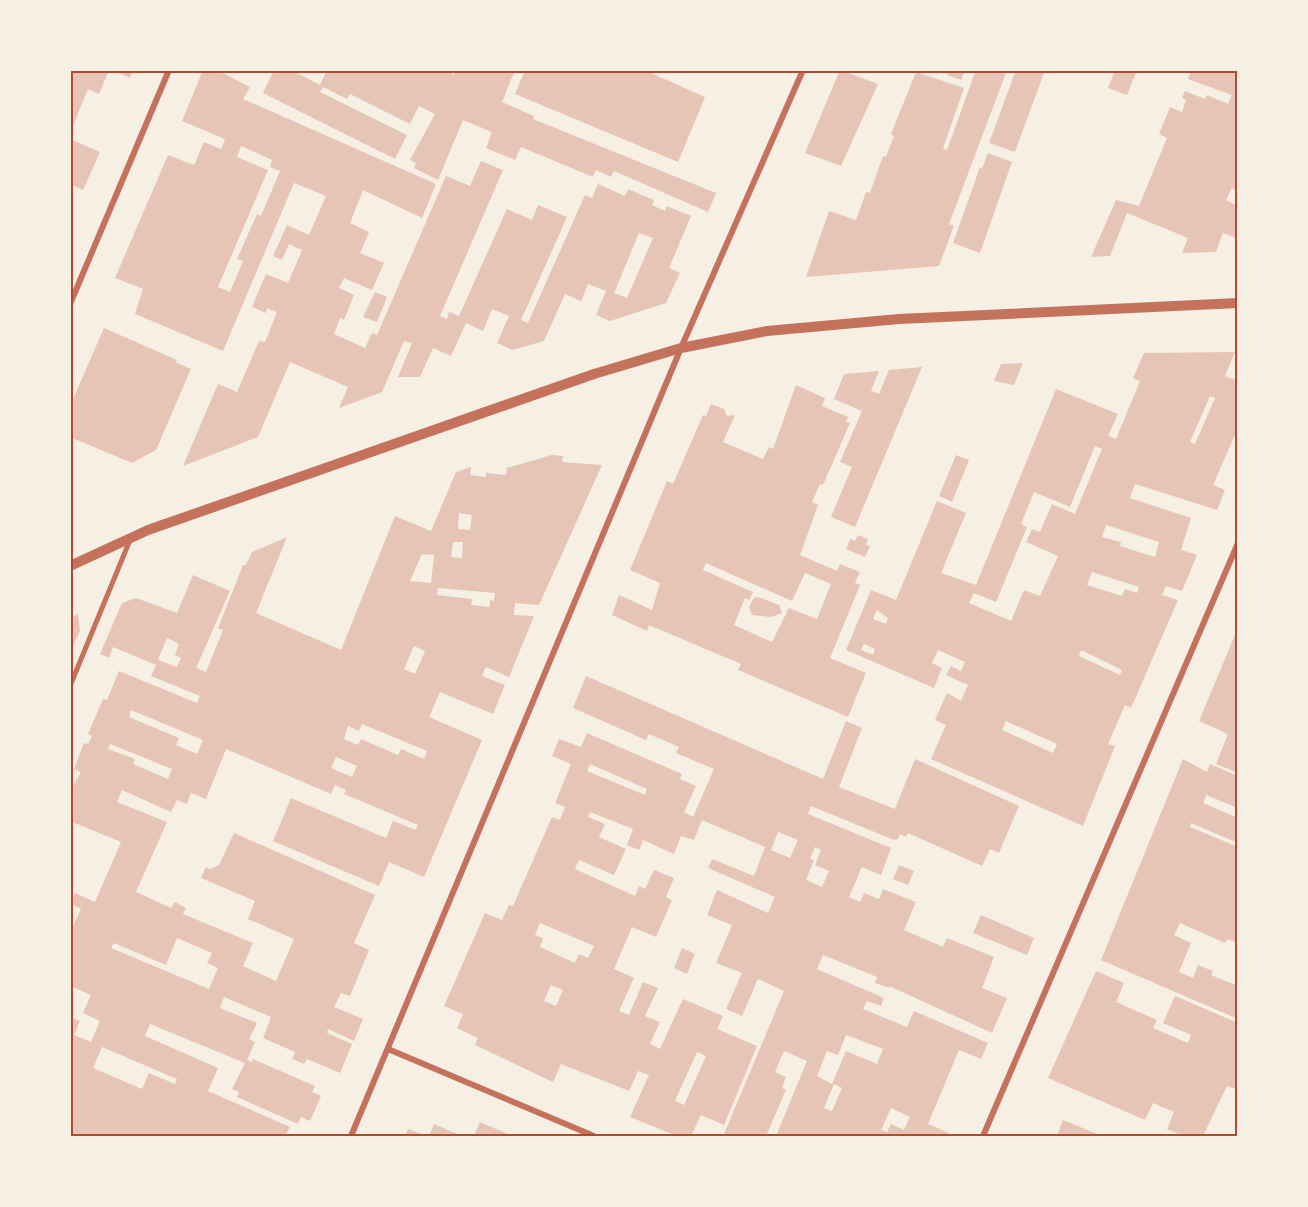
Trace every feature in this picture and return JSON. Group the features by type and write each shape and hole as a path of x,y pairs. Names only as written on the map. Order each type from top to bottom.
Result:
{"street":[{"path":"70,304 170,70"},
{"path":"351,1137 681,348 803,70"},
{"path":"70,566 148,530 594,374 681,348 767,331 899,319 1238,303"},
{"path":"70,686 131,538"},
{"path":"983,1137 1238,543"},
{"path":"388,1048 594,1137"}],"building":[{"path":"70,70 109,70 99,94 88,89 71,130"},
{"path":"112,70 133,70 130,78"},
{"path":"203,70 217,70 250,87 243,99 436,184 422,218 363,190 350,223 369,232 360,253 384,263 372,290 344,278 339,288 354,295 344,320 340,318 334,334 365,348 372,333 377,335 446,176 470,186 481,161 503,170 440,316 447,319 449,312 459,316 507,209 532,220 538,205 567,217 521,320 528,323 585,195 592,198 598,184 625,196 628,189 654,200 652,205 665,211 667,206 691,216 669,268 680,273 666,303 610,321 596,315 606,291 588,284 581,301 565,294 544,341 512,350 497,343 509,316 492,309 483,331 466,323 451,356 433,348 420,377 398,377 412,343 404,341 382,392 339,408 348,387 290,362 258,437 183,466 218,384 237,392 259,341 265,342 277,312 267,308 266,313 252,307 266,274 288,283 302,250 289,244 282,260 273,256 287,225 309,235 326,196 294,183 223,351 135,314 143,289 115,278 168,155 194,165 204,142 221,149 225,139 182,121","holes":["241,146 272,160 270,167 280,171 261,216 257,214 237,259 243,261 230,292 218,287 268,170 237,157","639,233 653,238 627,298 614,293"]},
{"path":"274,70 291,70 320,85 327,70 445,70 454,75 456,70 515,70 502,102 534,116 533,119 716,193 708,212 614,171 611,177 596,170 593,177 521,147 515,160 486,148 492,132 463,120 438,180 414,168 416,163 410,160 435,114 419,106 410,124 350,94 347,99 323,87 320,92 407,135 395,159 263,93"},
{"path":"525,70 644,70 705,97 678,162 515,94"},
{"path":"840,70 878,84 841,166 805,153"},
{"path":"949,70 965,70 961,80 947,75"},
{"path":"976,70 1007,70 949,224 954,226 939,266 806,277 829,211 856,220 866,192 870,193 883,156 886,157 894,136 891,134 916,72 964,88 943,148 947,150"},
{"path":"1016,70 1045,70 1015,152 989,143"},
{"path":"1115,70 1137,70 1127,95 1108,88"},
{"path":"1191,70 1238,70 1238,191 1232,188 1226,200 1238,206 1238,239 1223,233 1216,252 1182,253 1188,238 1127,213 1110,256 1091,257 1116,200 1139,206 1167,138 1159,134 1170,107 1182,112 1186,100 1182,98 1185,91 1205,99 1207,95 1228,104 1232,95 1188,79"},
{"path":"70,139 100,152 83,190 70,184"},
{"path":"988,153 1012,162 980,253 953,243 980,167 982,169"},
{"path":"375,292 387,297 377,322 363,317"},
{"path":"104,328 177,360 175,362 191,369 156,450 132,463 70,437 70,406"},
{"path":"1235,352 1225,376 1238,381 1238,428 1213,485 1225,490 1217,510 1135,484 1130,498 1191,518 1181,550 1197,555 1182,591 1166,586 1162,595 1178,600 1131,708 1125,705 1108,744 1115,746 1083,826 931,759 946,725 935,720 947,693 961,701 968,685 946,675 951,666 961,671 965,662 938,650 932,663 942,668 934,688 846,650 871,590 896,600 937,501 966,513 941,573 976,585 1056,389 1118,414 1108,436 1116,439 1140,381 1133,378 1144,353","holes":["1210,396 1215,398 1195,444 1190,442","1095,446 1102,449 1075,514 1052,504 1040,532 1032,529 1026,542 1058,556 1040,596 1024,590 1011,621 969,603 974,593 996,602 1027,527 1021,524 1034,492 1070,507","1106,525 1159,542 1155,557 1120,546 1121,542 1102,537","1092,572 1139,587 1137,593 1125,589 1122,596 1087,585","877,610 888,618 886,624 873,619","864,644 875,649 873,655 861,650","1081,650 1122,670 1120,675 1079,656","1006,721 1057,744 1053,753 1002,730"]},
{"path":"1023,363 1014,385 994,381 1001,364"},
{"path":"922,367 855,527 831,517 852,467 840,462 862,411 834,399 844,374 879,371 871,391 879,394 889,370"},
{"path":"796,385 825,398 822,406 848,417 846,422 850,423 823,485 820,484 812,502 818,505 800,555 837,571 840,564 860,572 855,583 860,585 830,658 866,673 848,717 738,670 741,664 649,625 647,631 612,615 619,595 652,610 660,583 630,570 667,481 673,484 703,415 706,416 711,404 724,409 727,416 735,415 723,442 763,459 769,447 773,449","holes":["706,563 792,601 805,573 831,584 817,619 789,608 772,642 734,625 745,598 749,600 753,592 703,570"]},
{"path":"552,455 563,456 562,462 602,465 539,605 515,603 514,615 534,616 509,677 486,667 482,676 505,685 493,714 440,692 429,717 482,740 424,877 389,862 379,886 273,841 291,798 386,838 393,821 416,830 418,825 344,794 346,790 335,785 331,794 226,749 206,799 191,793 187,804 177,800 171,812 122,790 117,802 167,822 136,892 171,908 175,902 186,908 183,914 253,943 243,966 276,981 294,939 248,919 255,901 201,878 206,867 210,869 219,865 234,833 375,895 354,943 369,950 350,996 341,993 334,1007 363,1019 354,1041 328,1029 327,1033 352,1044 340,1073 307,1059 304,1064 292,1059 295,1052 263,1038 271,1017 224,997 220,1008 257,1023 249,1039 255,1042 247,1060 252,1062 253,1059 315,1086 312,1092 321,1096 310,1121 301,1117 298,1124 237,1097 239,1092 232,1089 245,1063 150,1024 145,1036 218,1068 208,1091 290,1127 285,1136 70,1136 70,1017 80,1021 74,1035 91,1042 100,1021 83,1013 91,995 70,986 70,933 81,909 70,903 75,893 95,902 121,842 70,821 70,791 81,772 74,769 84,743 88,744 92,736 88,734 103,699 107,700 119,671 197,703 200,696 151,676 156,665 113,647 109,658 100,654 122,603 136,598 177,613 193,575 230,591 196,668 206,672 223,630 218,628 243,565 246,565 252,552 287,537 256,613 341,650 395,516 431,531 456,472 471,467 470,475 486,477 486,473 506,475 507,468","holes":["459,513 472,515 470,530 458,529","453,542 463,542 462,558 451,557","422,554 434,555 431,583 410,581","438,588 495,593 494,601 490,600 490,607 471,605 472,599 437,595","167,638 179,644 175,655 181,658 177,667 158,660","414,646 425,651 415,674 404,669","131,710 203,740 197,754 176,745 179,738 129,717","362,724 427,751 424,759 401,749 398,755 361,739 358,745 344,739 348,726 359,731","110,744 172,769 168,779 133,764 135,759 108,749","336,757 357,766 352,777 331,768","177,938 212,953 207,963 218,968 209,989 111,948 114,943 166,965","102,1047 177,1079 175,1084 149,1073 142,1089 93,1068"]},
{"path":"956,455 969,460 952,502 939,496"},
{"path":"858,535 868,539 866,545 870,546 865,557 846,549 850,539 855,541"},
{"path":"758,597 779,605 782,613 771,617 752,615 749,607 754,598"},
{"path":"78,614 80,631 70,652 70,618"},
{"path":"1237,630 1238,773 1216,764 1228,734 1199,721"},
{"path":"586,676 823,779 846,721 862,728 839,787 895,809 915,759 1019,806 999,853 990,849 982,866 908,833 906,837 900,834 898,839 894,840 811,806 808,814 891,848 881,875 862,867 849,897 860,902 864,893 879,899 883,889 916,902 904,930 943,947 947,938 994,957 982,988 1007,998 992,1033 889,986 889,988 875,983 877,977 823,955 817,969 884,998 881,1006 867,1001 863,1009 907,1027 914,1011 988,1043 981,1059 959,1050 928,1124 949,1133 947,1136 776,1136 807,1061 784,1051 775,1072 786,1077 782,1088 786,1090 766,1136 724,1134 784,991 758,979 742,1016 726,1009 742,973 716,963 732,925 707,915 717,890 768,913 775,897 708,868 712,859 754,876 765,847 702,820 694,840 681,836 674,854 643,840 639,850 627,845 633,829 590,812 588,817 605,824 599,837 626,849 614,875 579,860 575,869 635,896 639,886 645,889 654,870 674,878 666,897 672,900 656,937 632,927 614,969 634,978 619,1011 629,1015 643,982 658,988 645,1016 660,1022 650,1044 660,1049 683,999 723,1016 717,1029 757,1046 724,1125 701,1115 691,1136 677,1136 630,1117 649,1075 638,1071 629,1091 561,1064 553,1082 475,1045 478,1038 457,1028 463,1014 444,1006 485,913 502,920 509,905 513,906 552,817 560,820 565,807 555,803 571,764 552,756 559,739 581,747 587,733 682,774 680,779 696,786 684,812 693,817 714,769 676,753 679,747 649,734 646,740 573,708","holes":["590,764 647,789 645,795 587,771","778,832 798,840 790,858 771,850","815,847 821,850 815,865 829,871 822,887 806,880 814,860 810,859","540,923 594,946 588,958 579,954 575,963 540,947 543,938 535,935","551,985 563,990 556,1006 544,1001","846,1035 883,1049 877,1064 846,1051 832,1084 817,1076 827,1051 838,1055","697,1052 706,1056 684,1105 675,1101","834,1084 842,1088 832,1111 824,1108","891,1108 910,1117 904,1130 891,1124 887,1132 881,1130"]},
{"path":"1183,759 1207,772 1210,764 1238,776 1238,808 1206,795 1203,803 1238,818 1238,843 1191,823 1190,827 1238,847 1238,943 1227,939 1225,943 1180,923 1174,935 1191,943 1179,972 1193,978 1198,965 1213,971 1211,975 1238,986 1238,1019 1101,960"},
{"path":"899,865 914,871 908,885 893,879"},
{"path":"981,915 1034,938 1027,955 973,933"},
{"path":"682,948 695,954 687,974 674,968"},
{"path":"1096,971 1124,983 1116,1002 1157,1020 1153,1028 1188,1043 1191,1035 1163,1023 1175,996 1238,1023 1238,1090 1227,1086 1203,1136 1183,1136 1167,1129 1174,1112 1153,1103 1145,1120 1048,1078"},
{"path":"1063,1120 1102,1136 1057,1136"},
{"path":"480,1122 496,1129 513,1136 474,1136"},
{"path":"434,1124 462,1136 429,1136"},
{"path":"408,1129 427,1136 405,1136"}]}
